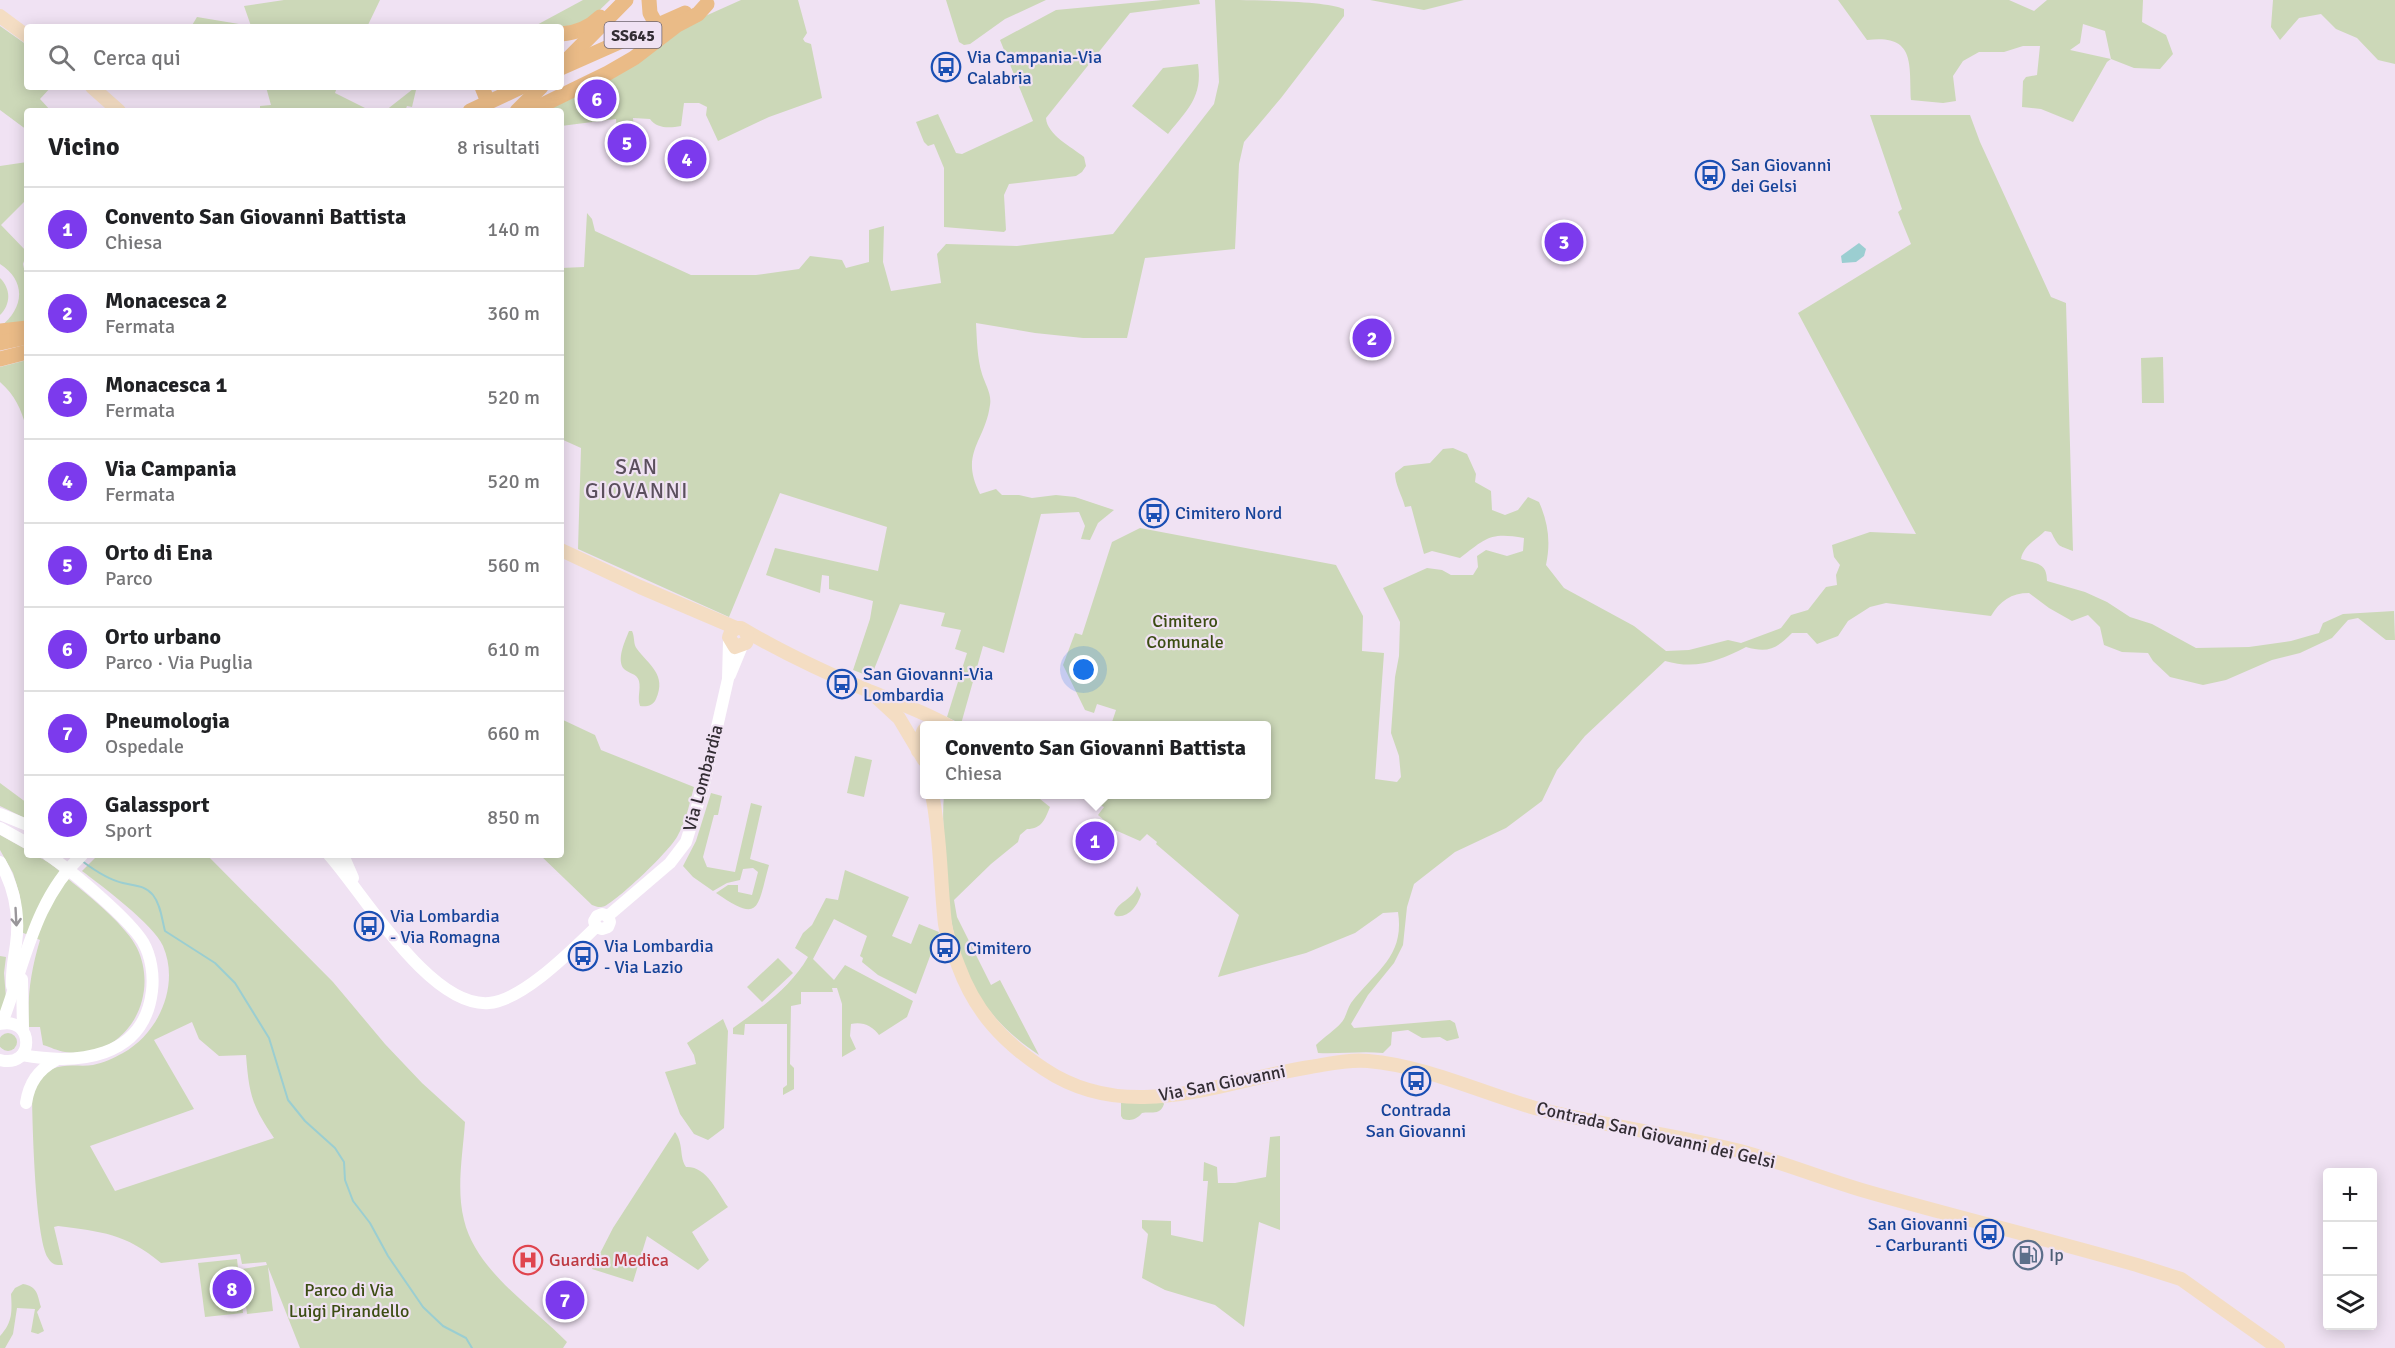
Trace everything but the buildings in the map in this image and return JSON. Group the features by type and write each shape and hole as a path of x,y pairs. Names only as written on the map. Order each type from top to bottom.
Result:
{"main road":[{"path":"564,34 593,24 618,0"},
{"path":"564,64 626,0"},
{"path":"649,0 650,13 656,24"},
{"path":"536,108 634,58 677,25 698,14 711,2"},
{"name":"SS645","path":"564,66 711,2"},
{"path":"0,16 24,34"},
{"path":"95,90 115,108"},
{"path":"483,90 488,102"},
{"path":"476,108 514,90"},
{"path":"518,108 530,90"},
{"path":"519,108 538,90"},
{"path":"0,331 24,328"},
{"path":"0,343 24,338"},
{"path":"0,359 24,353"},
{"path":"564,551 693,610 738,639 787,652 869,691 904,703 940,721"},
{"path":"869,691 899,718 920,755"},
{"path":"903,724 904,703"},
{"name":"Via San Giovanni","path":"933,799 938,825 945,926 964,983 981,1014 999,1033 1047,1072 1070,1083 1109,1094 1141,1098 1185,1095 1293,1069 1363,1060"},
{"name":"Via San Giovanni","path":"938,825 940,799"},
{"name":"Contrada San Giovanni dei Gelsi","path":"1363,1060 1428,1073 1536,1108 1742,1151 1864,1191 2137,1264 2181,1279 2278,1348"}],"street":[{"name":"Via Lombardia","path":"359,893 397,943 431,976 459,997 489,1003 523,990 596,927 594,921 597,916 602,914 608,916 670,863 686,842 704,784 738,639"},
{"path":"0,814 24,824"},
{"path":"0,828 24,841"},
{"path":"0,1060 14,1061 22,1055 63,1059 90,1057 107,1052 133,1036 146,1015 153,982 151,965 144,943 132,927 52,858"},
{"path":"63,1059 47,1054 14,1024 1,1023 13,995 31,935 47,898 63,875 79,858"},
{"path":"331,858 359,893"},
{"path":"345,858 359,893"},
{"path":"0,862 13,892 16,915 16,943 10,968 13,995"},
{"path":"22,963 25,1036 22,1055"},
{"path":"26,1104 32,1082 47,1065 63,1059"}],"green space":[{"path":"284,0 380,0 368,24 250,24 244,6"},
{"path":"583,0 610,0 586,23 564,27 564,24 539,24"},
{"path":"741,0 798,0 807,33 803,39 811,44 822,98 769,117 718,141 706,115 707,107 699,103 684,103 681,126 664,127 656,125 650,119 633,118 637,157 619,159 616,119 564,126 564,108 549,108 683,26"},
{"path":"946,0 1046,0 1005,19 970,44 964,45 959,42"},
{"path":"1163,0 1199,0 1200,4 1130,13 1046,118 1047,124 1055,135 1084,157 1086,166 1082,172 1076,176 1009,184 1004,195 1006,230 1004,232 944,227 944,168 934,144 928,146 924,142 916,122 938,114 956,153 962,154 1033,121 1000,40 1056,10"},
{"path":"1215,0 1282,1 1320,4 1344,9 1344,16 1244,142 1239,164 1235,249 1145,258 1127,338 1083,338 976,323 979,361 990,401 987,418 973,458 974,480 980,494 996,489 1002,495 1032,498 1056,495 1075,497 1114,510 1098,523 1090,540 1081,539 1085,526 1079,512 1041,514 1004,653 983,646 962,721 947,717 967,653 955,649 961,630 941,626 945,613 900,604 871,677 853,670 870,619 873,601 829,589 829,576 822,575 820,593 766,575 775,548 878,571 887,527 780,493 729,617 578,549 581,448 564,440 564,268 584,267 587,213 592,219 595,231 691,275 756,275 799,269 810,256 842,260 846,268 869,262 869,230 884,226 883,262 891,291 941,283 937,254 946,244 1017,246 1113,234 1214,104 1219,82"},
{"path":"1370,0 1464,0 1424,10"},
{"path":"1838,0 2009,0 2034,11 2047,0 2143,0 2142,22 2166,35 2173,54 2160,69 2134,68 2111,59 2107,62 2073,122 2041,109 2022,107 2023,81 2026,77 2037,75 2040,46 2023,46 2004,52 1979,52 1963,61 1953,76 1956,101 1943,103 1911,100 1909,64 1907,54 1902,47 1883,39 1867,40","holes":["2083,24 2105,31 2111,59 2070,50 2080,43"]},
{"path":"2273,0 2395,0 2395,64 2378,60 2357,38 2336,29 2321,14 2299,18 2280,40 2271,27"},
{"path":"197,17 239,24 193,24"},
{"path":"0,26 24,43 24,90 48,90 40,99 48,108 24,108 24,128 0,110"},
{"path":"1198,64 1196,94 1187,110 1168,134 1132,106 1163,68"},
{"path":"267,90 336,90 335,93 365,108 260,108 260,106 271,105"},
{"path":"412,90 416,90 412,107 389,108"},
{"name":"Cimitero Comunale","path":"1870,115 1970,115 1980,142 2051,297 2066,303 2073,551 2059,545 2051,532 2045,531 2027,547 2021,559 2043,567 2047,581 2085,592 2107,602 2130,617 2152,624 2196,648 2249,647 2291,641 2319,633 2323,623 2343,614 2394,611 2395,640 2386,640 2358,618 2348,620 2332,638 2300,653 2272,660 2226,680 2203,685 2170,677 2148,653 2122,652 2104,645 2100,627 2088,615 2072,621 2029,593 2017,594 2007,599 1991,616 1886,603 1870,607 1848,621 1838,636 1817,644 1807,633 1792,633 1771,648 1760,650 1746,647 1707,663 1687,665 1665,661 1585,736 1557,770 1542,801 1506,828 1455,852 1414,884 1407,907 1403,945 1394,963 1368,995 1351,1024 1354,1028 1450,1020 1455,1023 1459,1038 1447,1041 1440,1037 1422,1038 1408,1030 1392,1032 1391,1045 1383,1053 1318,1053 1316,1045 1343,1021 1351,1003 1393,952 1399,928 1398,912 1383,913 1355,933 1306,953 1218,977 1239,915 1147,834 1140,841 1115,830 1098,815 1104,807 1087,799 1271,799 1271,721 1112,721 1116,710 1097,704 1094,713 1085,710 1063,665 1075,633 1082,635 1112,542 1140,528 1336,565 1363,616 1362,651 1384,653 1375,779 1397,782 1401,777 1399,756 1391,733 1400,622 1383,588 1427,568 1442,570 1451,575 1473,575 1478,567 1477,556 1486,550 1507,556 1523,551 1524,538 1496,536 1483,541 1460,558 1432,551 1424,554 1411,506 1405,507 1395,473 1404,466 1430,463 1443,449 1453,448 1467,454 1476,474 1475,482 1491,491 1492,510 1505,515 1518,510 1528,497 1539,502 1548,532 1546,565 1564,588 1634,626 1666,651 1689,650 1728,640 1741,643 1781,628 1791,615 1808,610 1826,587 1837,585 1836,575 1840,565 1834,557 1832,545 1870,532 1916,534 1798,313 1911,244 1898,212 1902,209"},
{"path":"24,162 24,202 1,225 24,249 24,323 0,327 14,312 19,295 15,278 0,264 0,166"},
{"path":"0,278 8,292 8,301 0,315"},
{"path":"2163,357 2164,403 2142,403 2141,358"},
{"path":"24,361 24,420 17,403 0,382 0,367"},
{"path":"629,631 632,631 637,649 658,677 659,691 656,699 647,706 640,706 638,678 624,669 621,661 622,650"},
{"path":"564,720 595,735 601,750 694,787 688,811 678,835 656,862 612,901 603,907 592,905 543,858 564,858"},
{"path":"855,756 872,760 864,797 847,793"},
{"path":"0,783 24,801 24,818 0,806"},
{"path":"711,793 722,796 718,815 714,815 703,857 707,867 735,872 751,803 762,806 750,859 769,865 759,901 755,907 742,908 716,893 728,885 738,885 738,892 752,895 758,872 753,868 743,869 740,880 727,883 713,891 693,877 683,866 696,841"},
{"path":"944,799 1040,799 1050,807 1040,825 1027,829 1020,835 1018,842 991,864 954,900 957,917 991,985 1000,980 1039,1055 1014,1036 993,1015 977,993 965,970 951,918 947,889"},
{"path":"0,835 24,848 24,858 40,858 46,861 108,913 126,931 137,948 143,967 144,987 141,1005 132,1022 120,1036 105,1047 86,1052 62,1051 43,1045 40,1027 29,1027 30,983 40,940 21,932 20,896 13,873 0,850"},
{"name":"Parco di Via Luigi Pirandello","path":"95,858 210,858 333,982 385,1044 422,1083 465,1122 460,1196 470,1238 480,1256 493,1272 567,1342 563,1348 300,1348 268,1267 273,1311 247,1314 242,1269 267,1265 266,1262 242,1264 240,1254 161,1263 136,1245 124,1240 100,1232 58,1226 54,1227 63,1265 51,1262 44,1246 37,1203 32,1088 49,1070 62,1066 88,1066 101,1063 120,1055 136,1044 156,1021 167,992 168,961 163,946 158,937 127,906 82,871","holes":["192,1022 199,1039 219,1056 246,1055 256,1108 274,1138 115,1191 90,1146 194,1109 154,1040"]},
{"path":"845,870 909,897 892,936 911,944 919,924 939,932 916,994 878,975 862,962 863,958 860,956 867,936 834,919 813,959 834,980 845,965 913,1001 907,1017 879,1035 867,1025 851,1024 850,1036 856,1049 842,1057 842,1004 837,988 832,988 833,992 801,992 801,1004 791,1006 790,1064 794,1068 794,1089 783,1095 783,1088 787,1085 787,1024 745,1024 744,1035 733,1034 733,1028 775,996 801,968 808,957 795,948 803,933 812,925 826,898 838,900"},
{"path":"1137,886 1141,894 1138,902 1129,913 1116,916 1114,914 1116,910"},
{"path":"0,956 6,957 4,973 6,998 0,1013"},
{"path":"778,958 793,973 762,1002 747,987"},
{"path":"723,1019 728,1031 724,1128 708,1140 694,1134 680,1114 665,1072 696,1064 687,1043"},
{"path":"8,1033 14,1036 17,1042 14,1048 8,1051 2,1048 -1,1042 2,1036"},
{"path":"1121,1099 1162,1100 1164,1104 1158,1112 1142,1113 1135,1119 1126,1120 1121,1116"},
{"path":"675,1132 680,1141 686,1167 706,1175 728,1207 692,1232 709,1260 698,1270 647,1236 633,1282 592,1269 613,1228"},
{"path":"1280,1136 1280,1230 1259,1222 1244,1327 1215,1305 1165,1290 1142,1278 1148,1234 1142,1228 1142,1220 1171,1221 1171,1235 1203,1242 1208,1181 1203,1181 1204,1162 1217,1167 1218,1183 1235,1183 1266,1177 1270,1137"},
{"path":"237,1259 243,1313 205,1317 198,1263"},
{"path":"23,1284 32,1287 38,1295 41,1307 37,1312 44,1331 38,1334 31,1332 35,1309 17,1308 13,1334 5,1348 0,1348 0,1336 11,1316 11,1294 15,1288"}],"shaded area":[{"path":"1859,243 1866,249 1864,256 1856,262 1842,263 1841,256"}],"waterway":[{"path":"82,861 112,880 147,889 158,903 165,931 215,963 235,983 269,1038 288,1100 305,1121 335,1148 344,1162 345,1180 353,1201 370,1223 388,1256 423,1307 443,1326 466,1338 472,1348"}],"place":[{"name":"Via Campania-Via Calabria","path":"946,67"},
{"name":"Orto urbano","path":"597,99"},
{"name":"Orto di Ena","path":"627,143"},
{"name":"Via Campania","path":"687,159"},
{"name":"San Giovanni dei Gelsi","path":"1710,175"},
{"name":"Monacesca 1","path":"1564,242"},
{"name":"Monacesca 2","path":"1372,338"},
{"name":"Cimitero Nord","path":"1154,513"},
{"name":"San Giovanni-Via Lombardia","path":"842,684"},
{"name":"Convento San Giovanni Battista","path":"1095,841"},
{"name":"Via Lombardia - Via Romagna","path":"369,926"},
{"name":"Cimitero","path":"945,948"},
{"name":"Via Lombardia - Via Lazio","path":"583,956"},
{"name":"Contrada San Giovanni","path":"1416,1081"},
{"name":"San Giovanni - Carburanti","path":"1989,1234"},
{"name":"Ip","path":"2028,1255"},
{"name":"Guardia Medica","path":"528,1260"},
{"name":"Galassport","path":"232,1289"},
{"name":"Pneumologia","path":"565,1300"}],"district":[{"name":"SAN GIOVANNI","path":"637,479"}]}
